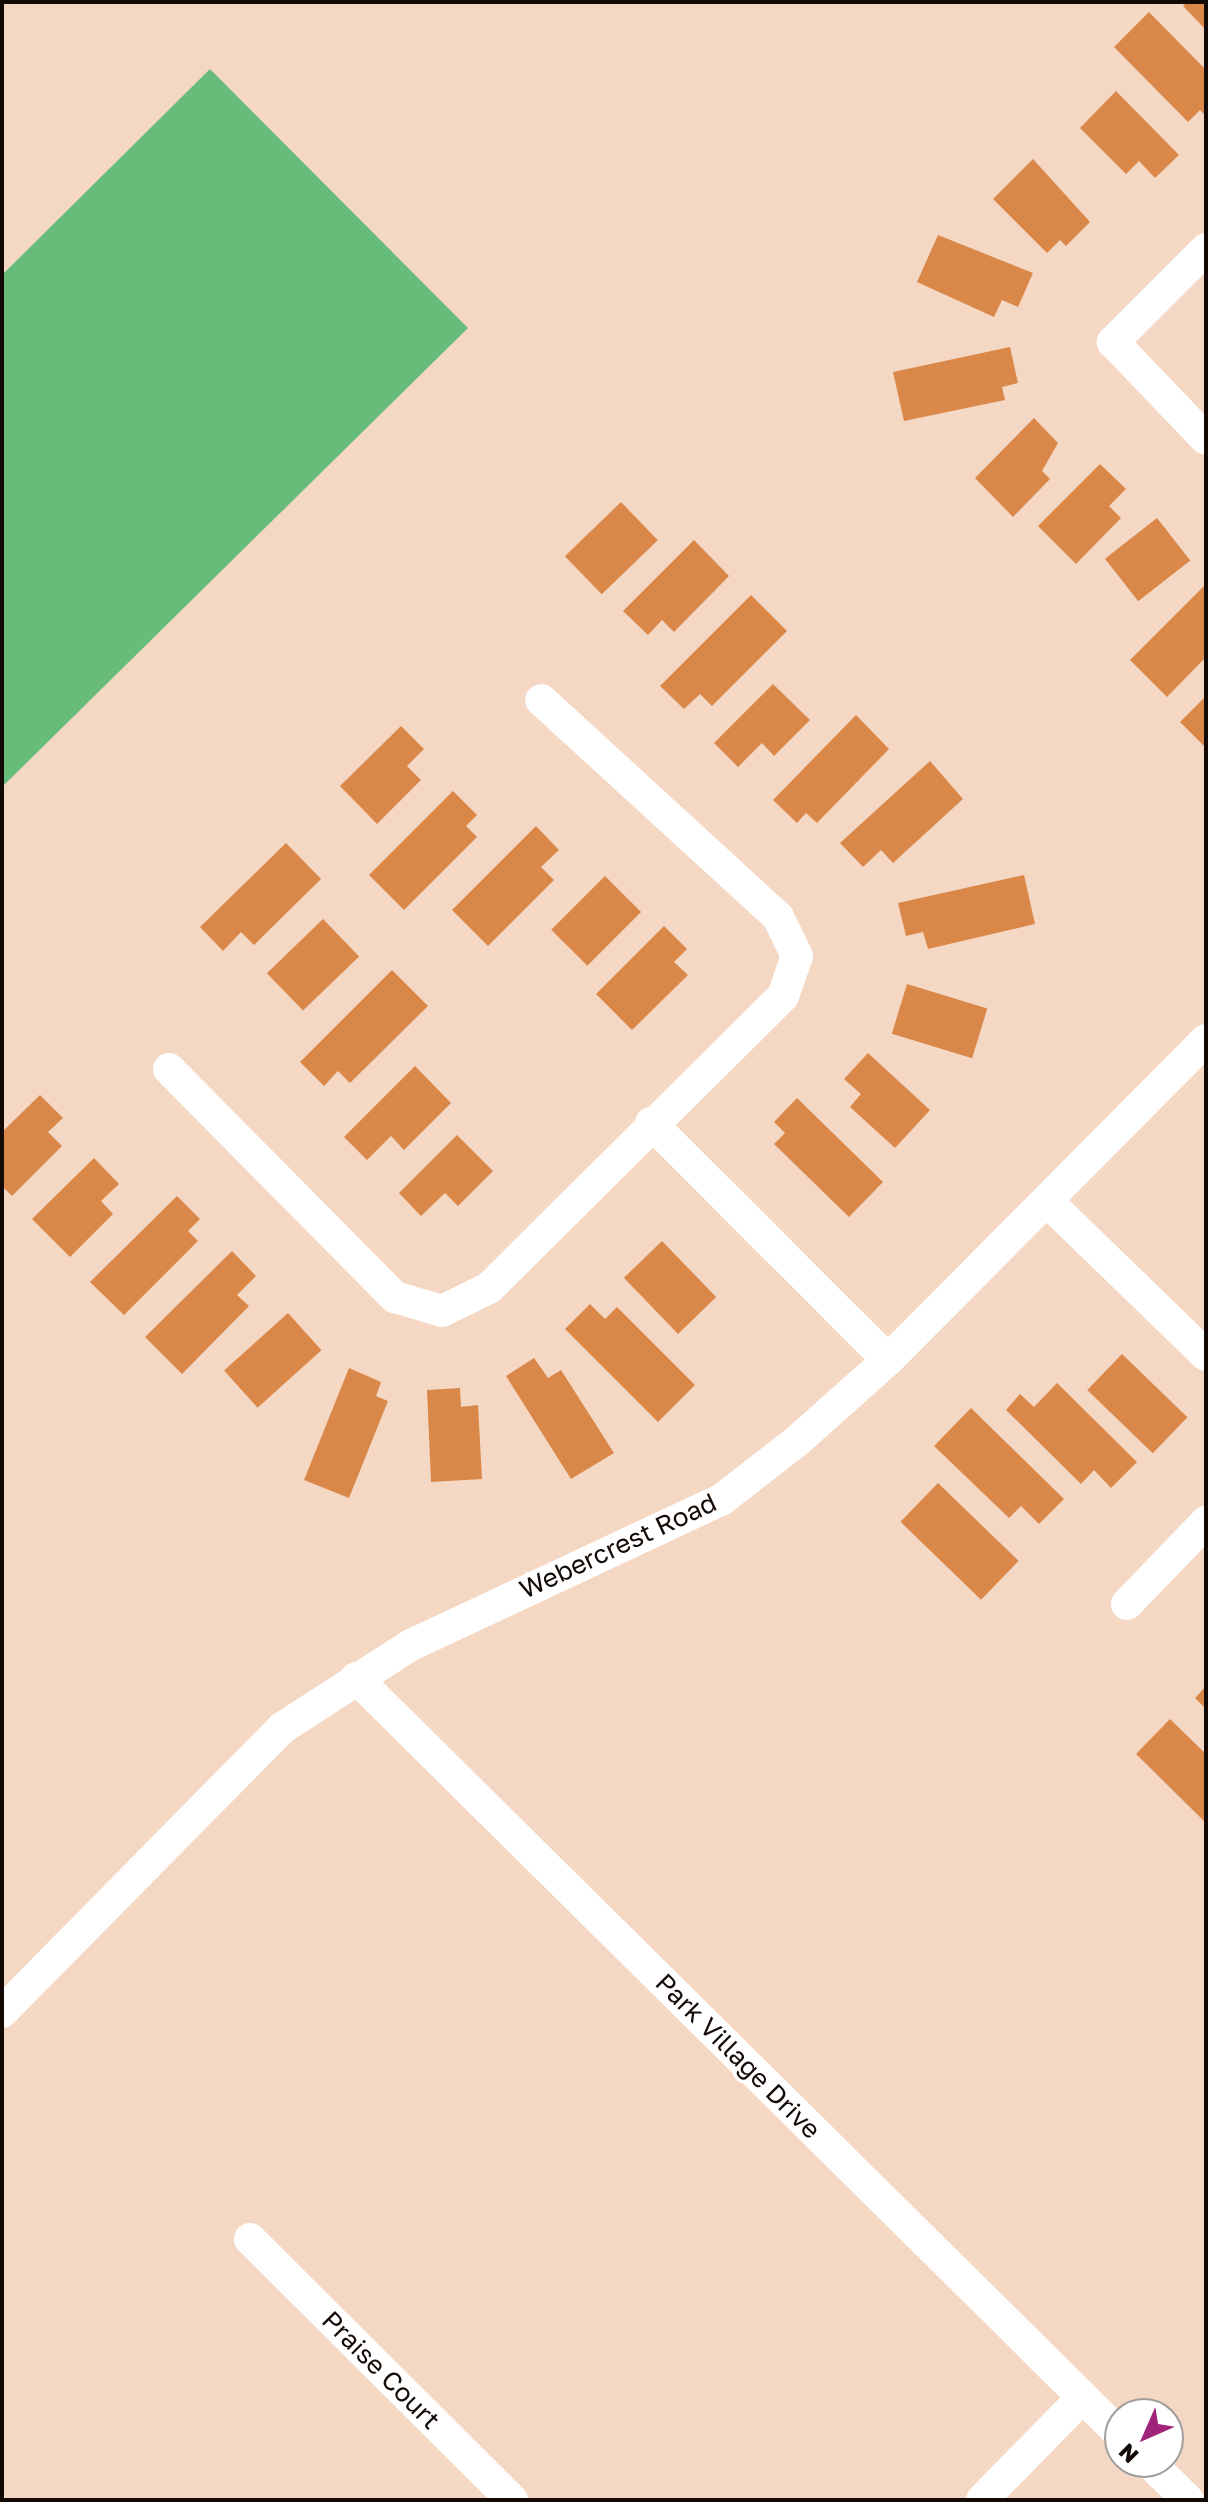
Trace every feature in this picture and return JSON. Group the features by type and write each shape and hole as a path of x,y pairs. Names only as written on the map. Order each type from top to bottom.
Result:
{"street":[{"path":"1206,249 1113,342 1206,439"},
{"path":"169,1069 364,1270 395,1297 442,1311 489,1288 651,1123 783,996 797,956 778,917 541,700"},
{"name":"Webercrest Road","path":"2,2012 282,1728 356,1678 424,1638 721,1500 888,1360 1206,1040"},
{"path":"651,1123 888,1360"},
{"path":"1047,1201 1206,1355"},
{"path":"1127,1604 1206,1522"},
{"name":"Park Village Drive","path":"356,1678 1104,2418"},
{"name":"Praise Court","path":"250,2239 512,2500"},
{"path":"982,2500 1083,2397"},
{"path":"1165,2478 1188,2500"}],"green space":[{"path":"210,69 468,328 2,787 2,275"}],"building":[{"path":"1187,2 1206,2 1206,30 1183,6"},
{"path":"1149,12 1206,70 1206,116 1200,110 1188,122 1114,47"},
{"path":"1116,91 1179,155 1155,178 1139,161 1126,174 1080,128"},
{"path":"1033,159 1090,222 1066,246 1060,240 1047,253 993,199"},
{"path":"938,235 1033,273 1018,307 1002,300 994,317 917,282"},
{"path":"1010,347 1018,383 1002,387 1005,400 904,421 893,372"},
{"path":"1034,418 1058,443 1042,471 1050,479 1013,517 975,478"},
{"path":"1100,464 1126,489 1109,506 1121,518 1076,564 1038,526"},
{"path":"621,502 658,540 602,594 565,556"},
{"path":"1157,518 1190,561 1138,601 1105,559"},
{"path":"694,540 729,576 674,632 662,620 648,635 623,611"},
{"path":"1206,584 1206,657 1167,697 1130,660"},
{"path":"751,595 787,631 712,706 700,694 684,709 660,686"},
{"path":"773,684 810,720 774,756 762,743 738,767 714,743"},
{"path":"1206,696 1206,748 1180,722"},
{"path":"856,715 889,749 817,823 806,813 797,823 773,800"},
{"path":"401,726 424,749 407,766 421,780 377,824 340,786"},
{"path":"930,761 963,799 893,863 881,850 863,867 840,843"},
{"path":"453,791 477,815 466,826 477,837 404,910 369,875"},
{"path":"536,826 559,850 541,867 554,880 488,946 452,910"},
{"path":"286,843 321,879 254,945 241,932 223,951 200,927"},
{"path":"1024,875 1035,924 928,949 923,932 906,936 898,903"},
{"path":"605,876 641,912 587,966 551,930"},
{"path":"323,919 359,956 303,1011 267,973"},
{"path":"664,926 687,949 674,962 688,975 632,1030 596,994"},
{"path":"392,970 428,1006 350,1083 338,1071 324,1086 300,1062"},
{"path":"907,984 987,1009 972,1058 892,1034"},
{"path":"868,1053 930,1110 895,1148 850,1107 861,1094 844,1079"},
{"path":"415,1066 451,1103 404,1150 391,1136 367,1160 344,1137"},
{"path":"40,1095 63,1118 48,1132 62,1146 12,1196 2,1186 2,1132"},
{"path":"797,1098 883,1182 849,1217 774,1144 785,1133 774,1122"},
{"path":"457,1135 493,1171 458,1206 445,1193 421,1216 399,1193"},
{"path":"94,1158 119,1184 101,1201 113,1214 70,1257 32,1219"},
{"path":"177,1196 200,1219 188,1231 198,1241 124,1315 90,1282"},
{"path":"662,1241 716,1297 678,1334 624,1278"},
{"path":"232,1251 256,1276 237,1295 249,1306 182,1374 145,1337"},
{"path":"590,1304 605,1319 617,1307 695,1385 658,1422 565,1329"},
{"path":"288,1313 321,1350 258,1408 224,1371"},
{"path":"1122,1354 1187,1417 1153,1453 1087,1390"},
{"path":"534,1358 548,1378 561,1370 614,1453 571,1479 506,1376"},
{"path":"349,1368 381,1382 376,1396 388,1401 349,1498 304,1480"},
{"path":"1057,1383 1137,1462 1111,1488 1094,1470 1081,1484 1006,1410 1020,1394 1034,1407"},
{"path":"460,1388 461,1407 478,1405 482,1479 431,1482 427,1390"},
{"path":"971,1408 1064,1499 1039,1524 1021,1506 1009,1518 934,1446"},
{"path":"938,1483 1019,1561 981,1600 900,1522"},
{"path":"1206,1686 1206,1709 1195,1698"},
{"path":"1170,1719 1206,1754 1206,1823 1136,1754"}]}
